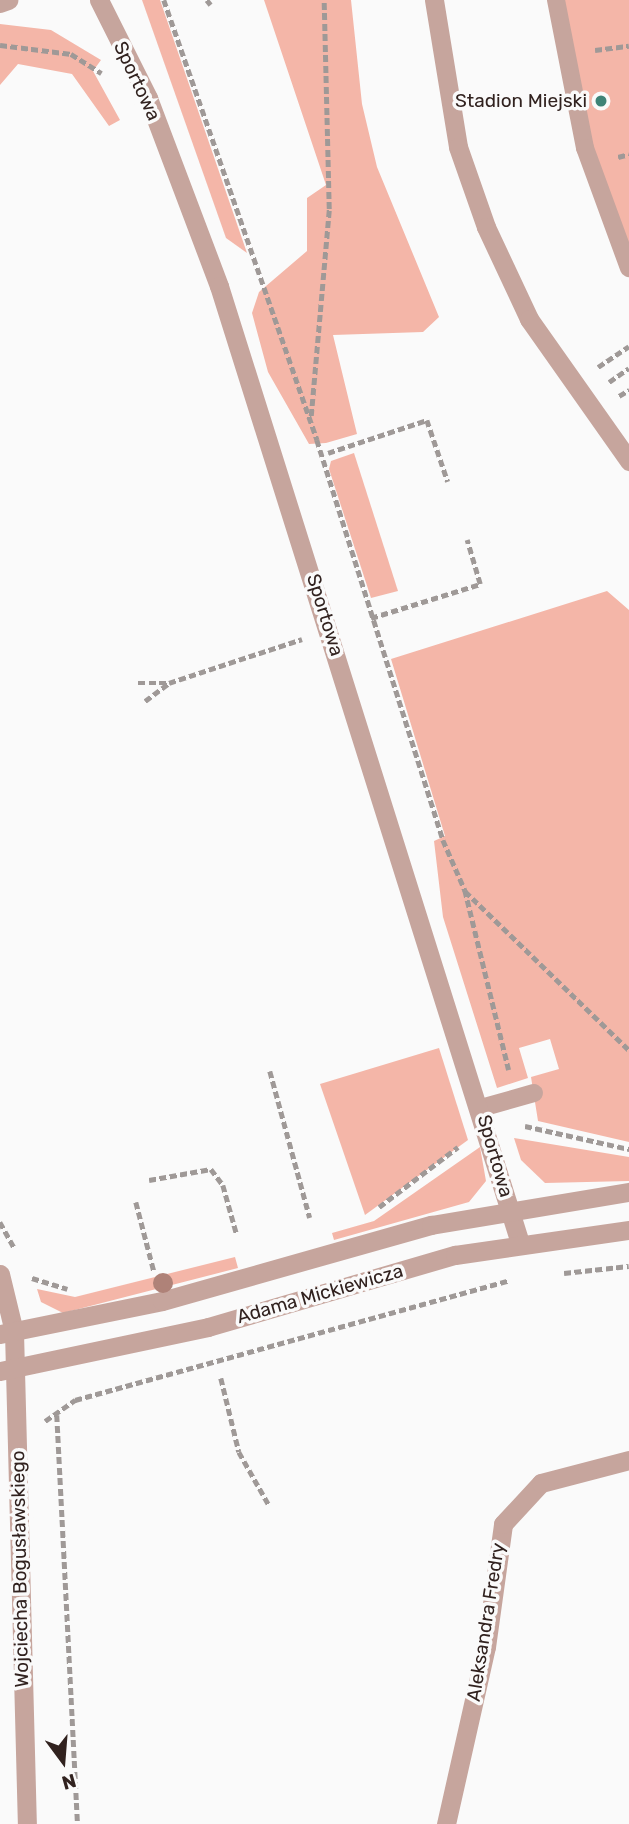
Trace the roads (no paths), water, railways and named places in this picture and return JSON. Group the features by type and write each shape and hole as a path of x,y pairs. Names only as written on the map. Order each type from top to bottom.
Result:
{"street":[{"path":"0,3 8,0"},
{"name":"Sportowa","path":"99,0 148,98 219,286 490,1133 520,1242"},
{"path":"434,0 458,147 486,227 529,319 629,461"},
{"name":"Adama Mickiewicza","path":"7,1333 162,1301 510,1208 629,1192"},
{"name":"Adama Mickiewicza","path":"6,1371 194,1330 520,1242 629,1230"},
{"name":"Wojciecha Bogusławskiego","path":"2,1277 7,1333 6,1371 17,1425 27,1824"},
{"name":"Aleksandra Fredry","path":"446,1824 486,1647 503,1524 541,1483 629,1460"}],"lane":[{"path":"556,0 585,148 629,268"},
{"path":"481,1108 534,1093"}],"place":[{"name":"Stadion Miejski","path":"601,101"}]}
